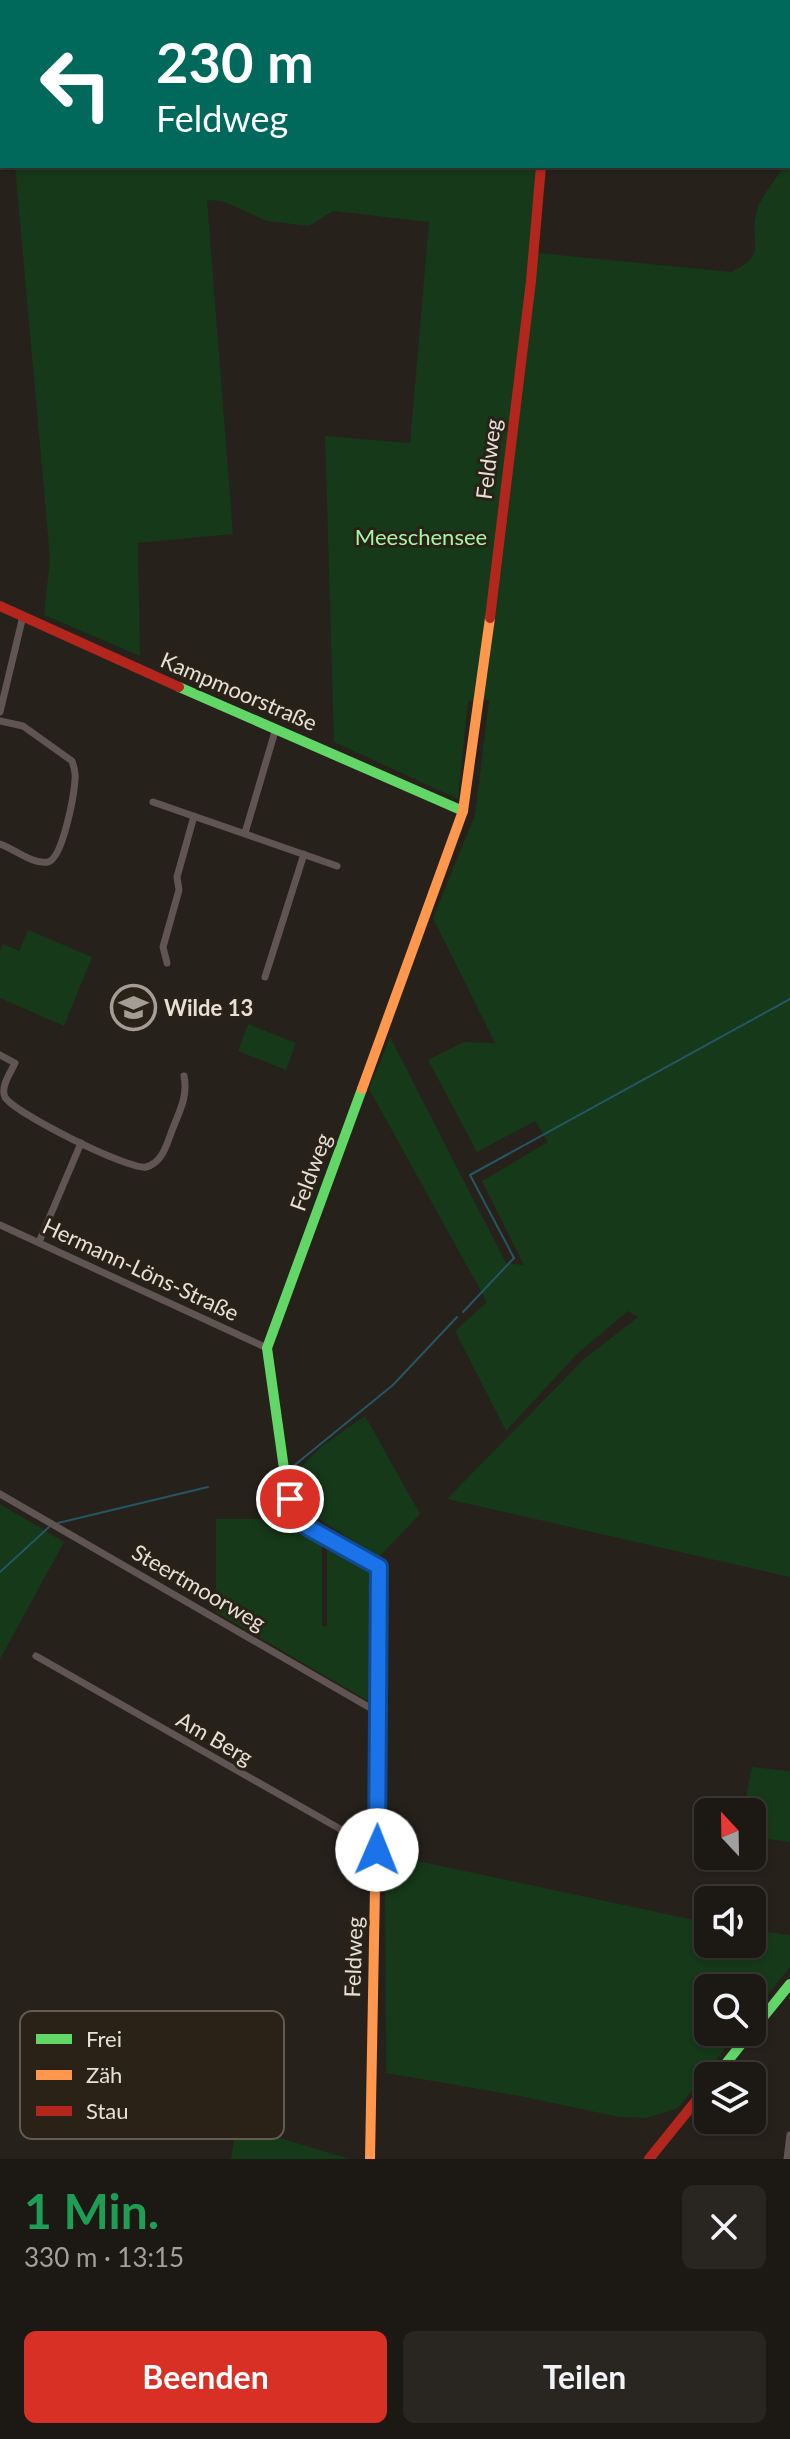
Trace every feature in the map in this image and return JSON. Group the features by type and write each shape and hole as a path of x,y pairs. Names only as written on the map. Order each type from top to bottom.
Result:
{"street":[{"name":"Feldweg","path":"370,2159 379,1567 309,1528 294,1515 286,1483 267,1348 463,811 492,606 531,281 541,168"},
{"name":"Kampmoorstraße","path":"0,606 463,811"},
{"path":"0,712 23,616"},
{"path":"0,721 23,726 72,761 75,781 57,856 48,862 37,860 0,844"},
{"path":"245,833 276,728"},
{"path":"153,802 337,866"},
{"path":"167,963 163,947 179,890 177,877 194,816"},
{"path":"265,977 304,854"},
{"path":"0,1055 15,1063 3,1088 5,1099 25,1114 132,1167 151,1166 163,1154 187,1091 184,1076"},
{"path":"39,1242 81,1143"},
{"name":"Hermann-Löns-Straße","path":"0,1225 267,1348"},
{"name":"Steertmoorweg","path":"0,1494 379,1713"},
{"name":"Am Berg","path":"36,1656 377,1850"},
{"path":"766,2014 790,1984"},
{"path":"727,2062 741,2046"},
{"path":"649,2159 694,2103"},
{"path":"787,2159 790,2135"}],"green space":[{"name":"Meeschensee","path":"15,168 544,168 538,253 731,272 743,266 754,254 754,225 758,208 782,169 790,168 790,1577 447,1499 584,1359 638,1317 628,1311 577,1354 506,1431 455,1331 487,1302 369,1089 390,1037 506,1263 524,1265 482,1181 548,1142 535,1121 477,1152 428,1060 464,1042 495,1043 433,918 475,815 489,700 468,701 458,799 334,742 325,436 410,443 429,222 333,211 309,226 267,221 222,201 207,200 233,534 138,543 140,656 44,615 50,558"},
{"path":"28,930 92,957 64,1026 0,998 0,951 3,944 19,951"},
{"path":"248,1024 296,1043 286,1070 238,1051"},
{"path":"365,1416 420,1514 379,1557 298,1506 291,1477 322,1446"},
{"path":"0,1504 64,1542 0,1659"},
{"path":"216,1519 285,1519 322,1541 322,1626 327,1626 327,1542 375,1569 375,1705 216,1612"},
{"path":"752,1767 790,1771 790,1842 766,1839 766,1798 746,1798"},
{"path":"385,1854 694,1920 694,1958 766,1958 766,1932 790,1935 790,1967 766,1997 766,1974 694,1974 694,2046 727,2046 714,2062 694,2062 694,2088 678,2108 647,2118 619,2117 386,2073"},
{"path":"234,2139 283,2139 350,2159 231,2159"}],"waterway":[{"path":"463,1312 514,1258 470,1175 790,999"},
{"path":"291,1468 393,1385 457,1317"},
{"path":"58,1523 208,1487"},
{"path":"0,1572 49,1527"}],"traffic: fast":[{"path":"179,687 463,811"},
{"path":"362,1089 267,1348 286,1483 294,1515 309,1528 379,1567 375,1887"},
{"path":"766,2014 790,1984"},
{"path":"727,2062 740,2046"}],"traffic: slow":[{"path":"362,1089 463,811 490,618"},
{"path":"370,2159 375,1887"}],"traffic: jam":[{"path":"490,618 531,281 541,168"},
{"path":"0,606 179,687"},
{"path":"649,2159 694,2103"}],"place":[{"name":"Wilde 13","path":"133,1007"}],"route":[{"path":"290,1499 294,1515 309,1528 379,1567 377,1850"}]}
